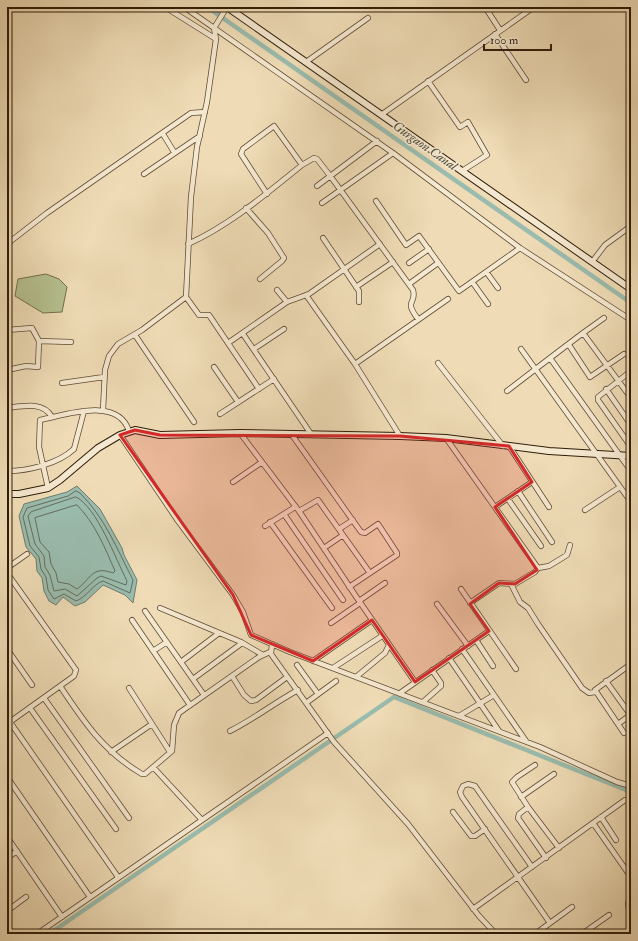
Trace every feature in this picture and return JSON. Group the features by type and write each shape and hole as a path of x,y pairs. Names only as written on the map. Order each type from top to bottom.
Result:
{"street":[{"path":"7,12 14,7"},
{"path":"165,7 216,39"},
{"path":"184,7 393,153 520,248 631,320"},
{"path":"260,389 209,315 199,315 186,297 191,197 216,39 214,28 227,7 631,289"},
{"path":"485,7 500,30"},
{"path":"381,115 534,7"},
{"path":"306,62 368,18"},
{"path":"495,34 526,80"},
{"path":"428,81 460,127 468,122 487,155 462,171"},
{"path":"7,244 47,213 191,113 205,112"},
{"path":"267,194 255,173 244,160 241,154 243,148 274,126 302,165"},
{"path":"162,134 174,152"},
{"path":"144,174 174,152 200,136"},
{"path":"317,186 377,142"},
{"path":"322,203 393,153"},
{"path":"188,244 213,232 267,194 302,165 314,158 317,159 331,177 409,284 414,294 410,304 410,309 418,319"},
{"path":"376,201 406,245 419,236 459,292 520,248"},
{"path":"246,208 268,234 284,258 260,279"},
{"path":"592,262 604,245 631,226"},
{"path":"323,238 359,291 359,302"},
{"path":"228,343 287,302 306,295 380,244"},
{"path":"409,263 429,249"},
{"path":"356,287 393,262"},
{"path":"409,284 438,263"},
{"path":"487,272 498,288"},
{"path":"473,283 488,304"},
{"path":"277,290 287,302"},
{"path":"306,295 355,364 398,430 400,436"},
{"path":"103,410 104,377 109,356 118,344 135,335 186,297"},
{"path":"355,364 448,299"},
{"path":"507,392 604,318"},
{"path":"7,330 32,328 39,341 38,366 26,366 7,370"},
{"path":"254,349 284,329"},
{"path":"584,333 608,366 629,391 631,398"},
{"path":"243,334 311,434"},
{"path":"135,335 194,422"},
{"path":"39,341 71,342"},
{"path":"568,345 590,377 624,354"},
{"path":"522,349 631,502"},
{"path":"550,358 631,471"},
{"path":"438,362 506,446 549,507"},
{"path":"214,367 238,402"},
{"path":"631,371 606,389 598,397 598,400 631,447"},
{"path":"62,384 104,377"},
{"path":"220,414 274,379"},
{"path":"606,389 631,425"},
{"path":"7,408 41,406 48,411 52,417"},
{"path":"48,488 39,447 40,420 84,411 103,410 119,415 127,425 129,431"},
{"path":"7,471 43,465 70,453 74,449 84,411"},
{"path":"7,494 20,494 48,488 60,480 98,448 120,435 135,430 160,435 240,433 446,438 548,451 631,456"},
{"path":"240,433 299,511 382,636 415,682"},
{"path":"120,435 178,521 233,595 242,609 251,635 271,648 333,668 499,730 620,783 631,786"},
{"path":"292,435 363,534 379,525 397,553 397,556 349,587"},
{"path":"446,438 538,568"},
{"path":"233,482 262,462"},
{"path":"495,507 532,482"},
{"path":"586,510 620,487"},
{"path":"518,491 552,542"},
{"path":"508,499 541,546"},
{"path":"299,511 318,500 370,573"},
{"path":"265,526 295,507"},
{"path":"284,514 343,600"},
{"path":"339,530 353,520"},
{"path":"270,522 332,608"},
{"path":"324,548 343,535"},
{"path":"470,603 499,583 511,584 535,572 538,568 549,566 567,555 570,545"},
{"path":"7,568 27,554"},
{"path":"7,573 76,670 74,676 9,723 118,877"},
{"path":"331,623 384,583"},
{"path":"511,584 520,602 528,608 582,688 589,693 595,692 597,688 631,664"},
{"path":"461,589 516,669"},
{"path":"437,604 468,646"},
{"path":"160,608 242,643 263,655"},
{"path":"145,611 204,695"},
{"path":"132,620 190,705"},
{"path":"313,661 372,620"},
{"path":"400,693 489,631"},
{"path":"181,662 219,633"},
{"path":"333,668 382,636"},
{"path":"476,640 493,666"},
{"path":"153,651 167,642"},
{"path":"192,679 242,643"},
{"path":"356,677 385,653 389,645"},
{"path":"60,686 86,725 111,752 122,762 142,774 149,772 170,752 173,747 174,724 179,713 271,648"},
{"path":"271,648 287,677 298,690 334,742 408,824 473,909 496,934"},
{"path":"7,649 32,685"},
{"path":"462,649 526,741"},
{"path":"449,658 499,730"},
{"path":"297,665 318,694"},
{"path":"423,702 441,686 432,670"},
{"path":"232,676 244,695 251,701 256,700 287,677"},
{"path":"306,703 336,681"},
{"path":"606,681 629,713 629,716 618,724"},
{"path":"129,688 170,752"},
{"path":"230,731 252,720 274,703 298,690"},
{"path":"595,692 624,733"},
{"path":"459,716 494,695"},
{"path":"44,698 129,818"},
{"path":"30,708 116,829"},
{"path":"111,752 152,724"},
{"path":"37,934 328,734"},
{"path":"535,765 513,781 513,784 528,808 558,848"},
{"path":"154,768 202,820"},
{"path":"521,797 554,774"},
{"path":"7,777 90,897"},
{"path":"532,867 476,786 465,784 460,789 460,794 550,923"},
{"path":"473,909 625,800 628,800 631,803"},
{"path":"528,808 519,814 518,818 546,858"},
{"path":"453,812 471,836 476,836 485,829"},
{"path":"601,817 616,840"},
{"path":"593,823 631,877"},
{"path":"7,837 62,917"},
{"path":"7,858 17,851"},
{"path":"7,911 26,897"},
{"path":"631,898 628,903 631,922"},
{"path":"535,934 572,907"},
{"path":"582,934 609,915"}],"highlighted area":[{"path":"135,430 160,435 400,436 509,446 532,482 495,507 537,570 515,584 499,583 470,604 489,631 415,682 372,620 313,661 251,635 233,595 120,435"}],"green space":[{"path":"46,274 59,279 67,287 62,312 43,313 15,296 18,279"}],"water":[{"path":"77,486 100,509 122,548 137,580 133,603 125,595 103,585 85,602 75,606 63,597 56,605 49,601 44,591 42,578 37,571 36,559 26,547 19,516 24,504 67,492"}],"waterway":[{"name":"Gurgaon Canal","path":"207,7 631,303"},
{"path":"49,934 394,697 631,792"}]}
